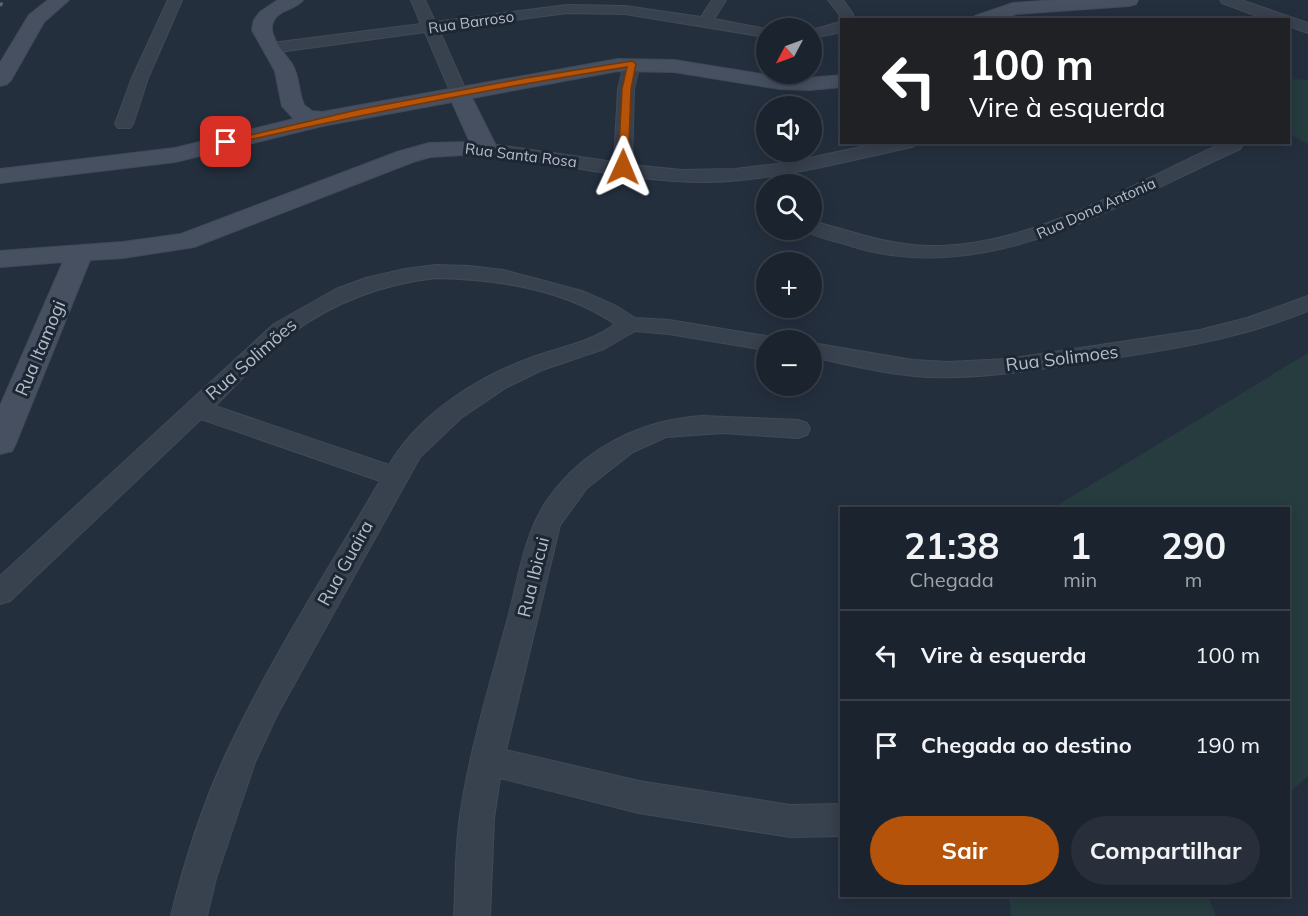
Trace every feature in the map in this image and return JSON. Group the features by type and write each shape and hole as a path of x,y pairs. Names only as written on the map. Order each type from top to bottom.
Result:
{"main road":[{"path":"0,80 36,19 60,0"},
{"path":"294,0 279,6 267,16 262,26 264,35 286,72 292,105 304,116 322,119"},
{"path":"988,18 1013,9 1129,0"},
{"path":"0,176 152,159 322,119 632,64 674,66 780,83 808,84 840,81"},
{"path":"459,93 485,148"},
{"path":"262,132 282,118 292,105"},
{"name":"Rua Santa Rosa","path":"0,258 80,253 185,241 405,157 429,150 485,148"},
{"name":"Rua Itamogi","path":"0,444 80,253"}],"street":[{"path":"124,124 140,78 175,0"},
{"path":"418,0 459,93"},
{"path":"705,22 719,0"},
{"path":"835,0 846,14 846,18"},
{"path":"1227,0 1278,18"},
{"name":"Rua Barroso","path":"272,48 538,12 595,8 705,22 756,31"},
{"path":"1290,22 1308,28"},
{"path":"822,31 840,27"},
{"path":"623,167 626,89 632,64"},
{"name":"Rua Santa Rosa","path":"485,148 685,176 752,173 896,144"},
{"name":"Rua Dona Antonia","path":"822,230 856,242 900,250 945,252 986,247 1020,240 1084,216 1234,146"},
{"path":"752,173 756,177"},
{"name":"Rua Solimões","path":"0,593 282,329 303,314 352,289 409,272 444,270 478,272 517,279 579,296 613,312 630,324"},
{"name":"Rua Solimoes","path":"822,352 899,366 930,369 1045,362 1160,345 1252,324 1308,303"},
{"path":"630,324 669,327 756,341"},
{"name":"Rua Guaira","path":"189,916 198,878 238,762 265,707 410,451 437,423 467,400 533,365 605,341 630,324"},
{"path":"196,408 394,476"},
{"name":"Rua Ibicui","path":"472,916 477,818 487,760 546,525 558,503 573,484 628,443 666,429 714,426 798,429"},
{"path":"487,760 639,797 790,821 829,822 840,819"}],"green space":[{"path":"1290,79 1308,80 1308,144 1290,135"},
{"path":"1308,353 1308,776 1290,792 1290,507 1055,507"},
{"path":"1009,897 1208,897 1216,916 1011,916"}],"railway":[{"path":"0,6 4,0"}],"route":[{"path":"226,142 262,132 526,80 632,64 626,89 623,167"}]}
